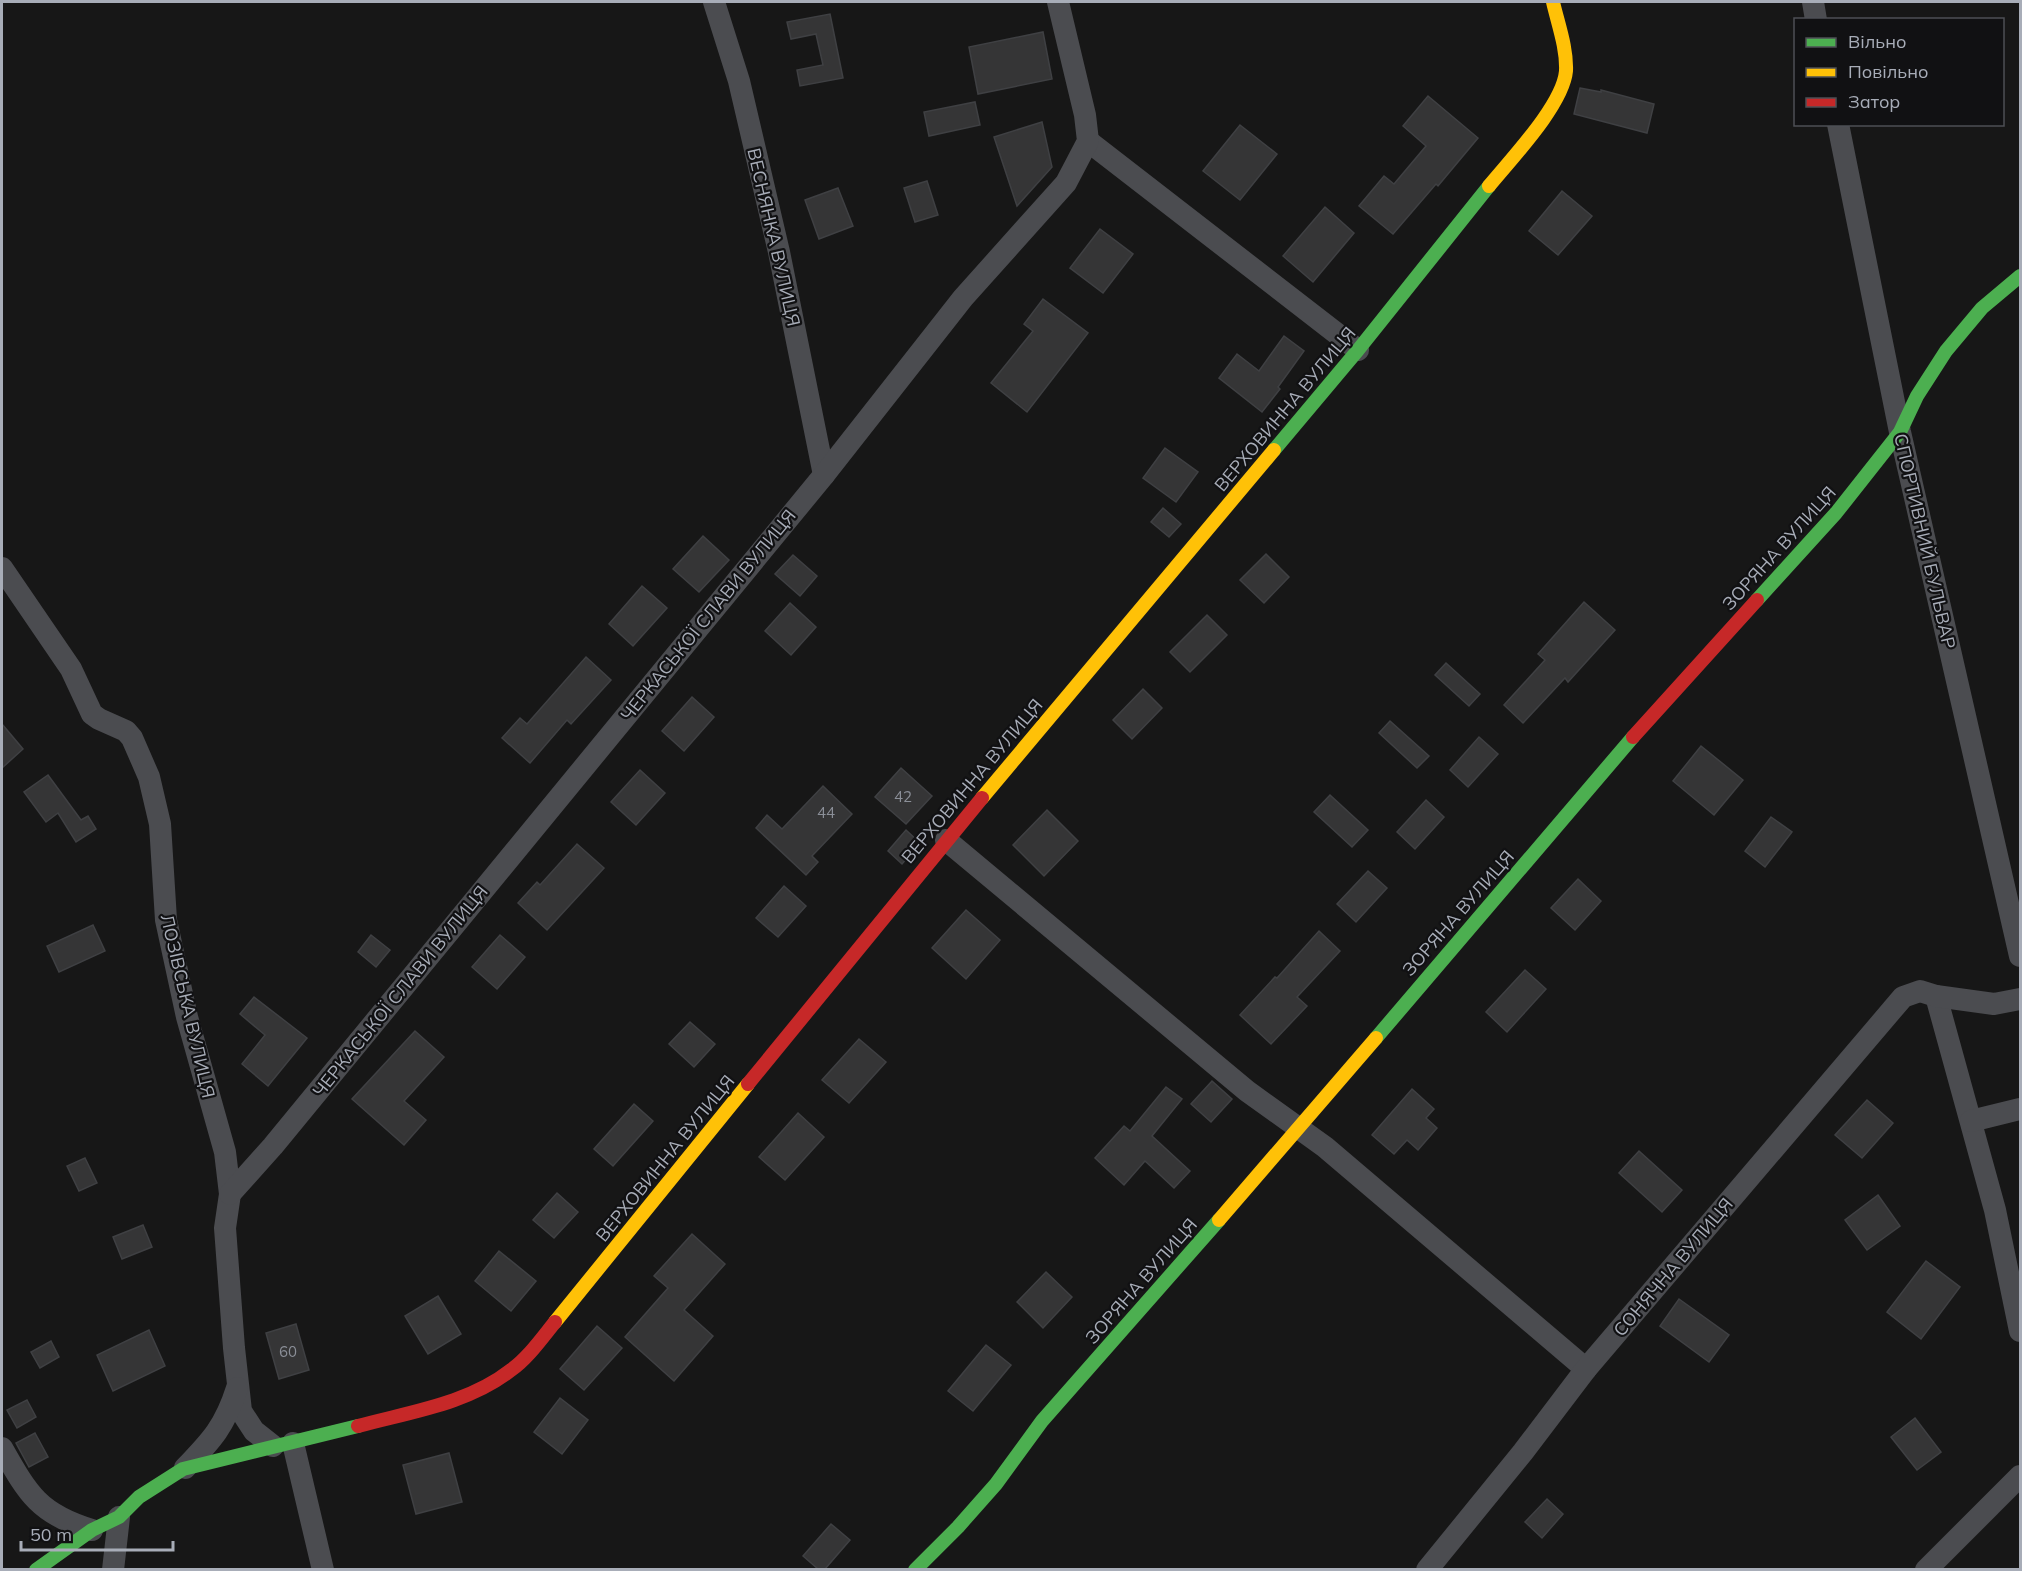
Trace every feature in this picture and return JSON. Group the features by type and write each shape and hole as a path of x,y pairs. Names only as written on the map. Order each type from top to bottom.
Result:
{"street":[{"name":"ВЕСНЯНКА ВУЛИЦЯ","path":"714,2 739,81 779,252 824,475"},
{"path":"1058,2 1085,115 1088,141 1358,350"},
{"name":"ВЕРХОВИННА ВУЛИЦЯ","path":"36,1569 92,1530 119,1517 139,1497 183,1469 454,1400 484,1387 512,1370 542,1338 946,840 1358,350 1536,128 1558,94 1566,72 1560,28 1553,2"},
{"path":"1813,2 1816,18"},
{"name":"СПОРТИВНИЙ БУЛЬВАР","path":"1838,126 1900,432 2020,956"},
{"name":"ЧЕРКАСЬКОЇ СЛАВИ ВУЛИЦЯ","path":"230,1194 288,1128 824,475 963,298 1066,183 1088,141"},
{"name":"ЗОРЯНА ВУЛИЦЯ","path":"915,1569 958,1527 996,1484 1042,1420 1299,1129 1624,747 1836,513 1900,432 1917,396 1946,351 1982,308 2020,276"},
{"name":"ЛОЗІВСЬКА ВУЛИЦЯ","path":"2,568 71,669 92,714 126,731 132,738 149,777 160,824 166,920 187,1017 225,1152 230,1194 225,1228 241,1411 247,1422 263,1440 283,1444"},
{"path":"946,840 1247,1091 1325,1147 1586,1369"},
{"name":"СОНЯЧНА ВУЛИЦЯ","path":"1427,1569 1523,1452 1586,1369 1903,997 1920,991 1936,996 1994,1004 2020,999"},
{"path":"1936,996 1995,1210 2020,1331"},
{"path":"1971,1121 2020,1109"},
{"path":"183,1469 218,1431 230,1410 238,1384"},
{"path":"283,1444 323,1569"},
{"path":"2,1448 28,1493 42,1506 74,1525 92,1530"},
{"path":"1926,1569 2020,1476"},
{"path":"113,1569 119,1517"}],"building":[{"path":"830,14 843,78 800,86 797,70 823,65 816,34 791,39 787,22"},
{"path":"1043,32 1052,79 978,94 969,47"},
{"path":"1580,88 1601,92 1601,90 1654,104 1647,133 1574,114"},
{"path":"1428,96 1478,138 1438,186 1436,184 1393,234 1359,206 1384,176 1394,184 1426,146 1403,126"},
{"path":"975,102 980,125 929,136 924,112"},
{"path":"1042,122 1052,167 1017,206 994,137"},
{"path":"1240,125 1277,154 1240,200 1203,171"},
{"path":"927,181 938,215 915,222 904,188"},
{"path":"838,188 853,226 819,239 805,200"},
{"path":"1562,191 1592,216 1558,255 1529,231"},
{"path":"1325,207 1354,233 1313,282 1283,256"},
{"path":"1100,229 1133,254 1103,293 1070,268"},
{"path":"1043,299 1088,333 1027,412 991,383 1033,331 1024,324"},
{"path":"1284,336 1304,351 1262,412 1219,378 1237,354 1259,371"},
{"path":"1165,448 1198,472 1176,502 1143,478"},
{"path":"1163,508 1181,524 1169,537 1151,522"},
{"path":"703,536 729,560 699,592 673,569"},
{"path":"1266,554 1289,577 1264,603 1240,580"},
{"path":"793,555 817,576 800,596 775,574"},
{"path":"642,586 667,608 633,646 609,624"},
{"path":"1584,602 1615,630 1568,682 1565,678 1523,723 1504,705 1545,660 1538,654"},
{"path":"790,603 816,627 791,655 765,631"},
{"path":"1207,615 1227,635 1190,672 1170,652"},
{"path":"586,657 611,680 571,724 567,720 530,763 502,738 520,718 527,724"},
{"path":"1446,663 1480,694 1469,706 1435,675"},
{"path":"1143,689 1162,708 1132,739 1113,720"},
{"path":"692,697 714,717 684,751 662,731"},
{"path":"1390,721 1429,756 1417,768 1379,733"},
{"path":"2,724 23,749 2,768"},
{"path":"1479,737 1498,754 1468,787 1450,770"},
{"path":"1701,746 1743,780 1714,815 1673,781"},
{"path":"901,768 932,796 906,824 875,797"},
{"path":"640,770 665,793 636,825 611,802"},
{"path":"48,775 81,820 88,816 96,829 76,842 58,813 46,822 24,792"},
{"path":"823,786 852,814 812,856 818,862 806,875 756,828 767,815 782,829"},
{"path":"1330,795 1368,830 1352,847 1314,812"},
{"path":"1426,800 1444,817 1415,849 1397,832"},
{"path":"1047,810 1078,841 1044,876 1013,845"},
{"path":"1771,817 1792,832 1765,867 1745,851"},
{"path":"906,830 920,843 902,864 888,851"},
{"path":"577,844 604,868 547,930 518,903 537,882 540,885"},
{"path":"1368,871 1387,888 1356,922 1337,904"},
{"path":"1578,879 1601,901 1575,930 1551,908"},
{"path":"784,886 806,906 778,937 756,918"},
{"path":"966,910 1000,940 966,979 932,948"},
{"path":"93,925 105,951 59,972 47,946"},
{"path":"1319,931 1340,951 1297,997 1307,1006 1271,1044 1240,1015"},
{"path":"371,935 390,950 376,967 358,952"},
{"path":"500,935 525,957 497,989 472,967"},
{"path":"1525,970 1546,989 1507,1032 1486,1012"},
{"path":"254,997 307,1038 268,1086 242,1064 265,1035 240,1014"},
{"path":"690,1022 715,1044 694,1067 669,1044"},
{"path":"415,1031 444,1057 404,1101 426,1120 404,1145 352,1099"},
{"path":"859,1039 886,1062 849,1103 822,1080"},
{"path":"1212,1081 1232,1099 1211,1122 1191,1104"},
{"path":"1166,1087 1182,1099 1152,1136 1190,1171 1174,1188 1145,1161 1124,1185 1095,1158 1124,1126 1130,1131"},
{"path":"1412,1089 1434,1109 1426,1118 1437,1128 1418,1150 1407,1140 1394,1154 1372,1135"},
{"path":"1867,1100 1893,1123 1862,1158 1835,1135"},
{"path":"634,1104 653,1121 613,1166 594,1149"},
{"path":"798,1113 824,1137 785,1180 759,1157"},
{"path":"1639,1151 1682,1190 1662,1212 1619,1173"},
{"path":"85,1158 97,1183 79,1191 67,1166"},
{"path":"557,1193 578,1212 554,1238 533,1220"},
{"path":"1878,1195 1900,1226 1867,1250 1845,1220"},
{"path":"143,1225 152,1247 122,1259 113,1237"},
{"path":"692,1234 725,1264 684,1310 713,1336 674,1381 625,1337 668,1288 654,1276"},
{"path":"499,1251 536,1281 511,1311 475,1281"},
{"path":"1926,1261 1960,1287 1921,1339 1887,1312"},
{"path":"1046,1272 1072,1297 1043,1328 1017,1302"},
{"path":"438,1296 461,1334 428,1354 405,1316"},
{"path":"1679,1299 1729,1335 1709,1362 1660,1326"},
{"path":"296,1324 309,1370 279,1379 266,1333"},
{"path":"597,1326 622,1348 584,1390 560,1369"},
{"path":"149,1330 165,1366 113,1391 97,1355"},
{"path":"51,1341 59,1357 40,1368 31,1352"},
{"path":"986,1345 1011,1365 973,1411 948,1391"},
{"path":"560,1398 588,1420 562,1454 534,1432"},
{"path":"27,1400 36,1417 17,1428 7,1410"},
{"path":"1915,1418 1941,1452 1917,1470 1891,1437"},
{"path":"35,1433 48,1457 29,1467 16,1443"},
{"path":"449,1453 462,1502 416,1514 403,1465"},
{"path":"1547,1499 1563,1514 1542,1538 1525,1522"},
{"path":"831,1524 850,1540 825,1569 818,1569 803,1556"}],"traffic: fast":[{"path":"1274,450 1358,350 1489,186"},
{"path":"1757,600 1836,513 1900,432 1917,396 1946,351 1982,308 2020,276"},
{"path":"1376,1038 1633,737"},
{"path":"915,1570 958,1527 996,1484 1042,1421 1219,1220"},
{"path":"36,1570 92,1530 119,1517 139,1497 183,1469 358,1426"}],"traffic: slow":[{"path":"1489,186 1535,131 1556,100 1563,85 1566,71 1565,54 1553,2"},
{"path":"982,798 1274,450"},
{"path":"1219,1220 1376,1038"},
{"path":"555,1322 748,1084"}],"traffic: jam":[{"path":"1633,737 1757,600"},
{"path":"748,1084 982,798"},
{"path":"358,1426 457,1399 494,1382 523,1360 555,1322"}]}
